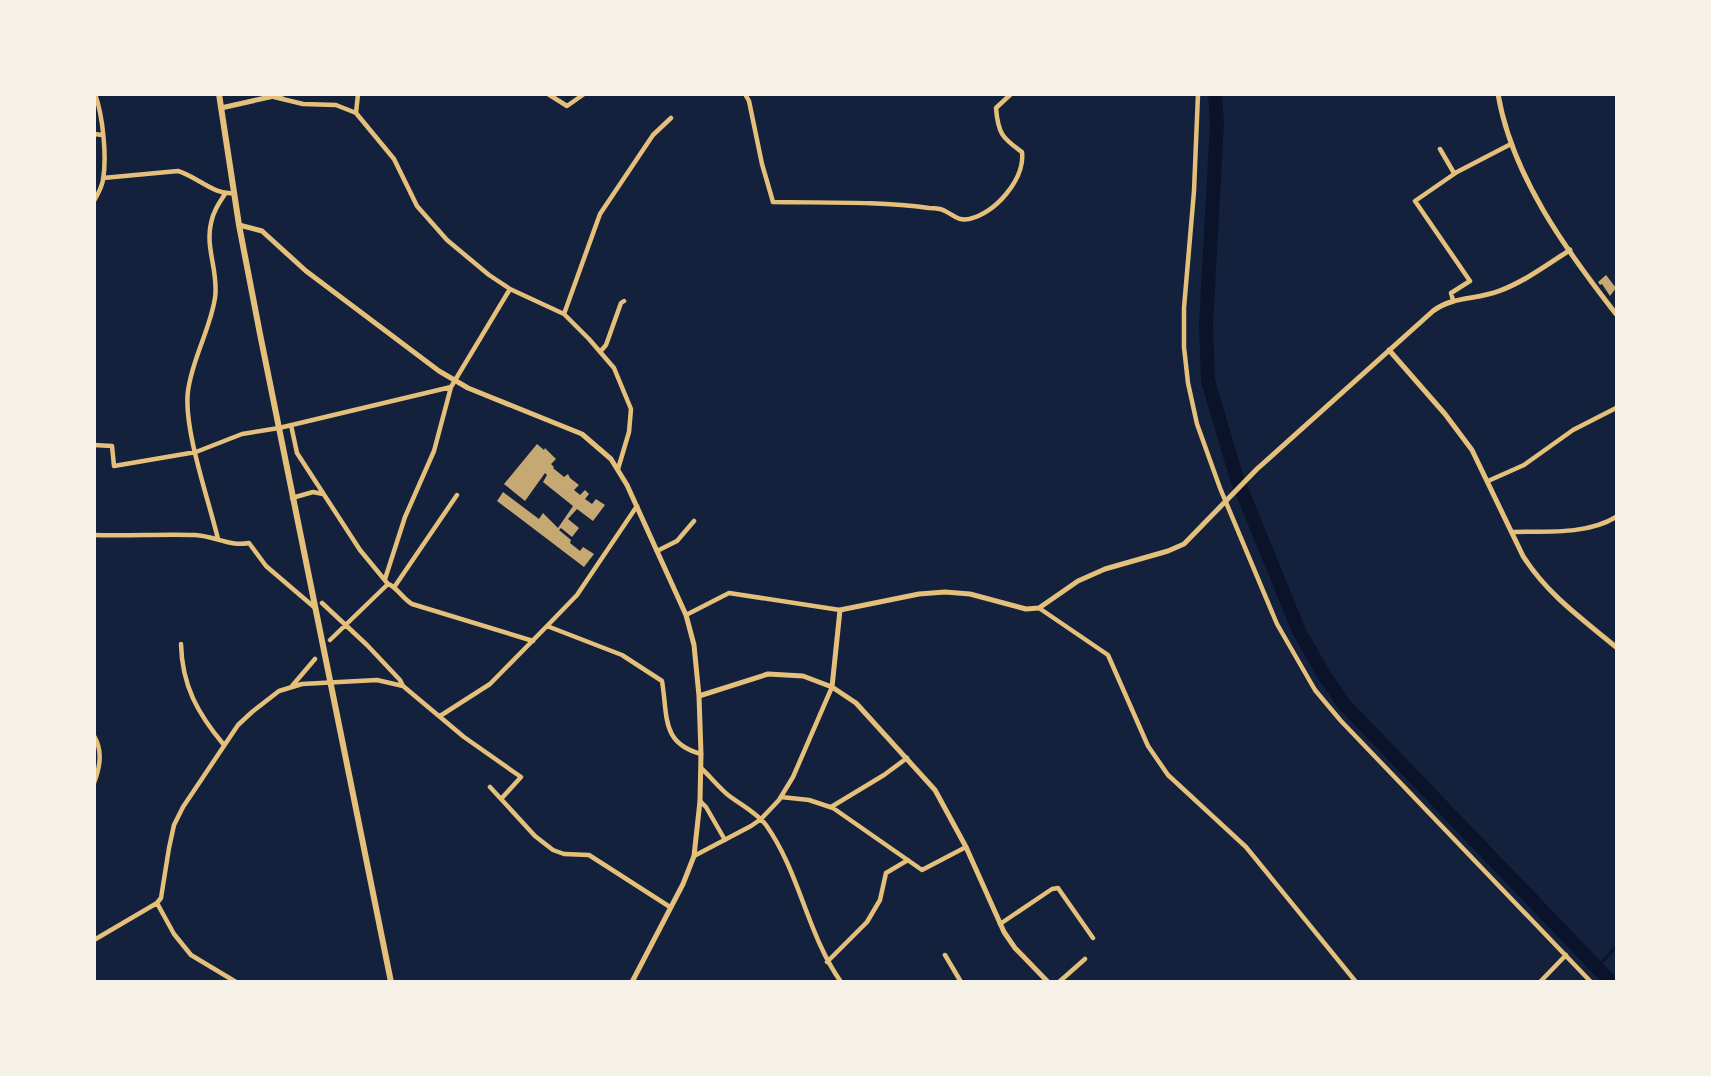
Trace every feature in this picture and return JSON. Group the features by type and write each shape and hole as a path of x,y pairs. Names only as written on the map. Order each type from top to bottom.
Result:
{"main road":[{"path":"219,94 239,225 391,982"}],"street":[{"path":"94,201 103,178 102,135 95,94"},
{"path":"221,108 283,94"},
{"path":"356,113 358,94"},
{"path":"548,94 567,106 583,94"},
{"path":"745,94 749,101 773,202 908,205 941,209 953,218 964,220 993,206 1012,187 1017,177 1022,152 1003,137 999,130 996,108 1011,94"},
{"path":"1198,94 1195,179 1184,308 1188,383 1197,424 1277,624 1315,690 1361,743 1591,982"},
{"path":"1498,94 1502,122 1538,201 1616,314"},
{"path":"274,97 303,104 336,105 356,113 394,159 417,206 462,254 510,289 564,314 600,352 614,368 631,409 629,432 618,469"},
{"path":"564,314 600,214 653,135 671,118"},
{"path":"94,134 102,135"},
{"path":"1453,300 1451,293 1469,281 1415,201 1454,173 1511,144"},
{"path":"1440,149 1454,173"},
{"path":"103,178 178,170 225,194 234,192"},
{"path":"219,539 196,452 187,395 215,299 209,237 215,211 225,194"},
{"path":"239,225 262,231 306,271 453,384 582,434 603,451 618,469 686,615 694,645 701,754 700,801 694,856 632,982"},
{"path":"686,615 729,593 839,610 919,594 945,592 970,594 1026,609 1039,608 1078,581 1105,569 1184,544 1257,468 1433,311 1453,300 1502,291 1570,250"},
{"path":"330,640 386,582 405,517 434,451 453,384 510,289"},
{"path":"600,352 606,345 624,301"},
{"path":"1389,350 1461,434 1488,481 1532,570 1550,592 1616,647"},
{"path":"94,444 112,446 114,466 196,452 242,434 279,428 453,384"},
{"path":"1488,481 1524,465 1573,430 1616,408"},
{"path":"291,425 297,453 360,550 386,582 395,586 401,597 412,604 533,641"},
{"path":"292,498 313,492 324,495"},
{"path":"395,586 457,495"},
{"path":"440,716 490,684 548,626 590,577 637,506"},
{"path":"1512,532 1595,526 1616,517"},
{"path":"657,551 677,541 694,521"},
{"path":"94,536 193,535 219,539 235,546 249,543 265,566 314,607"},
{"path":"322,603 388,667 403,687 484,753 521,777 501,799"},
{"path":"1039,608 1108,655 1148,746 1168,775 1246,847 1356,982"},
{"path":"694,856 761,819 781,797 793,777 832,687 839,610"},
{"path":"548,626 622,655 662,681 670,733 685,750 701,754"},
{"path":"181,645 183,669 190,697 224,745"},
{"path":"291,686 315,659"},
{"path":"699,696 768,674 803,676 832,687 856,703 935,790 966,847 999,925 1044,981"},
{"path":"94,940 157,903 163,889 174,825 224,745 238,725 252,712 279,691 291,686 377,680 403,687"},
{"path":"94,736 100,752 99,770 94,783"},
{"path":"831,807 907,758"},
{"path":"701,768 729,795 761,819 777,843 827,962 841,982"},
{"path":"490,787 535,836 553,850 564,855 589,855 670,907"},
{"path":"781,797 809,800 831,807 922,870 966,847"},
{"path":"700,801 725,840"},
{"path":"827,962 867,922 880,900 886,873 908,860"},
{"path":"999,925 1052,889 1058,888 1093,938"},
{"path":"157,903 174,934 191,955 236,982"},
{"path":"945,955 961,982"},
{"path":"1540,982 1566,955"},
{"path":"1059,982 1085,959"}],"building":[{"path":"1606,275 1616,288 1610,296 1598,282"},
{"path":"537,444 556,459 551,464 553,468 564,477 568,474 579,485 574,490 580,495 585,490 589,494 585,499 592,504 596,499 605,505 593,521 577,509 568,519 579,528 572,537 561,528 559,530 580,551 583,547 594,554 584,567 497,501 503,492 539,519 543,513 558,528 573,506 543,482 547,475 545,473 525,501 504,484"}],"waterway":[{"path":"1215,94 1217,123 1206,325 1208,381 1237,479 1299,631 1344,704 1611,982"},
{"path":"1597,967 1616,947"}]}
